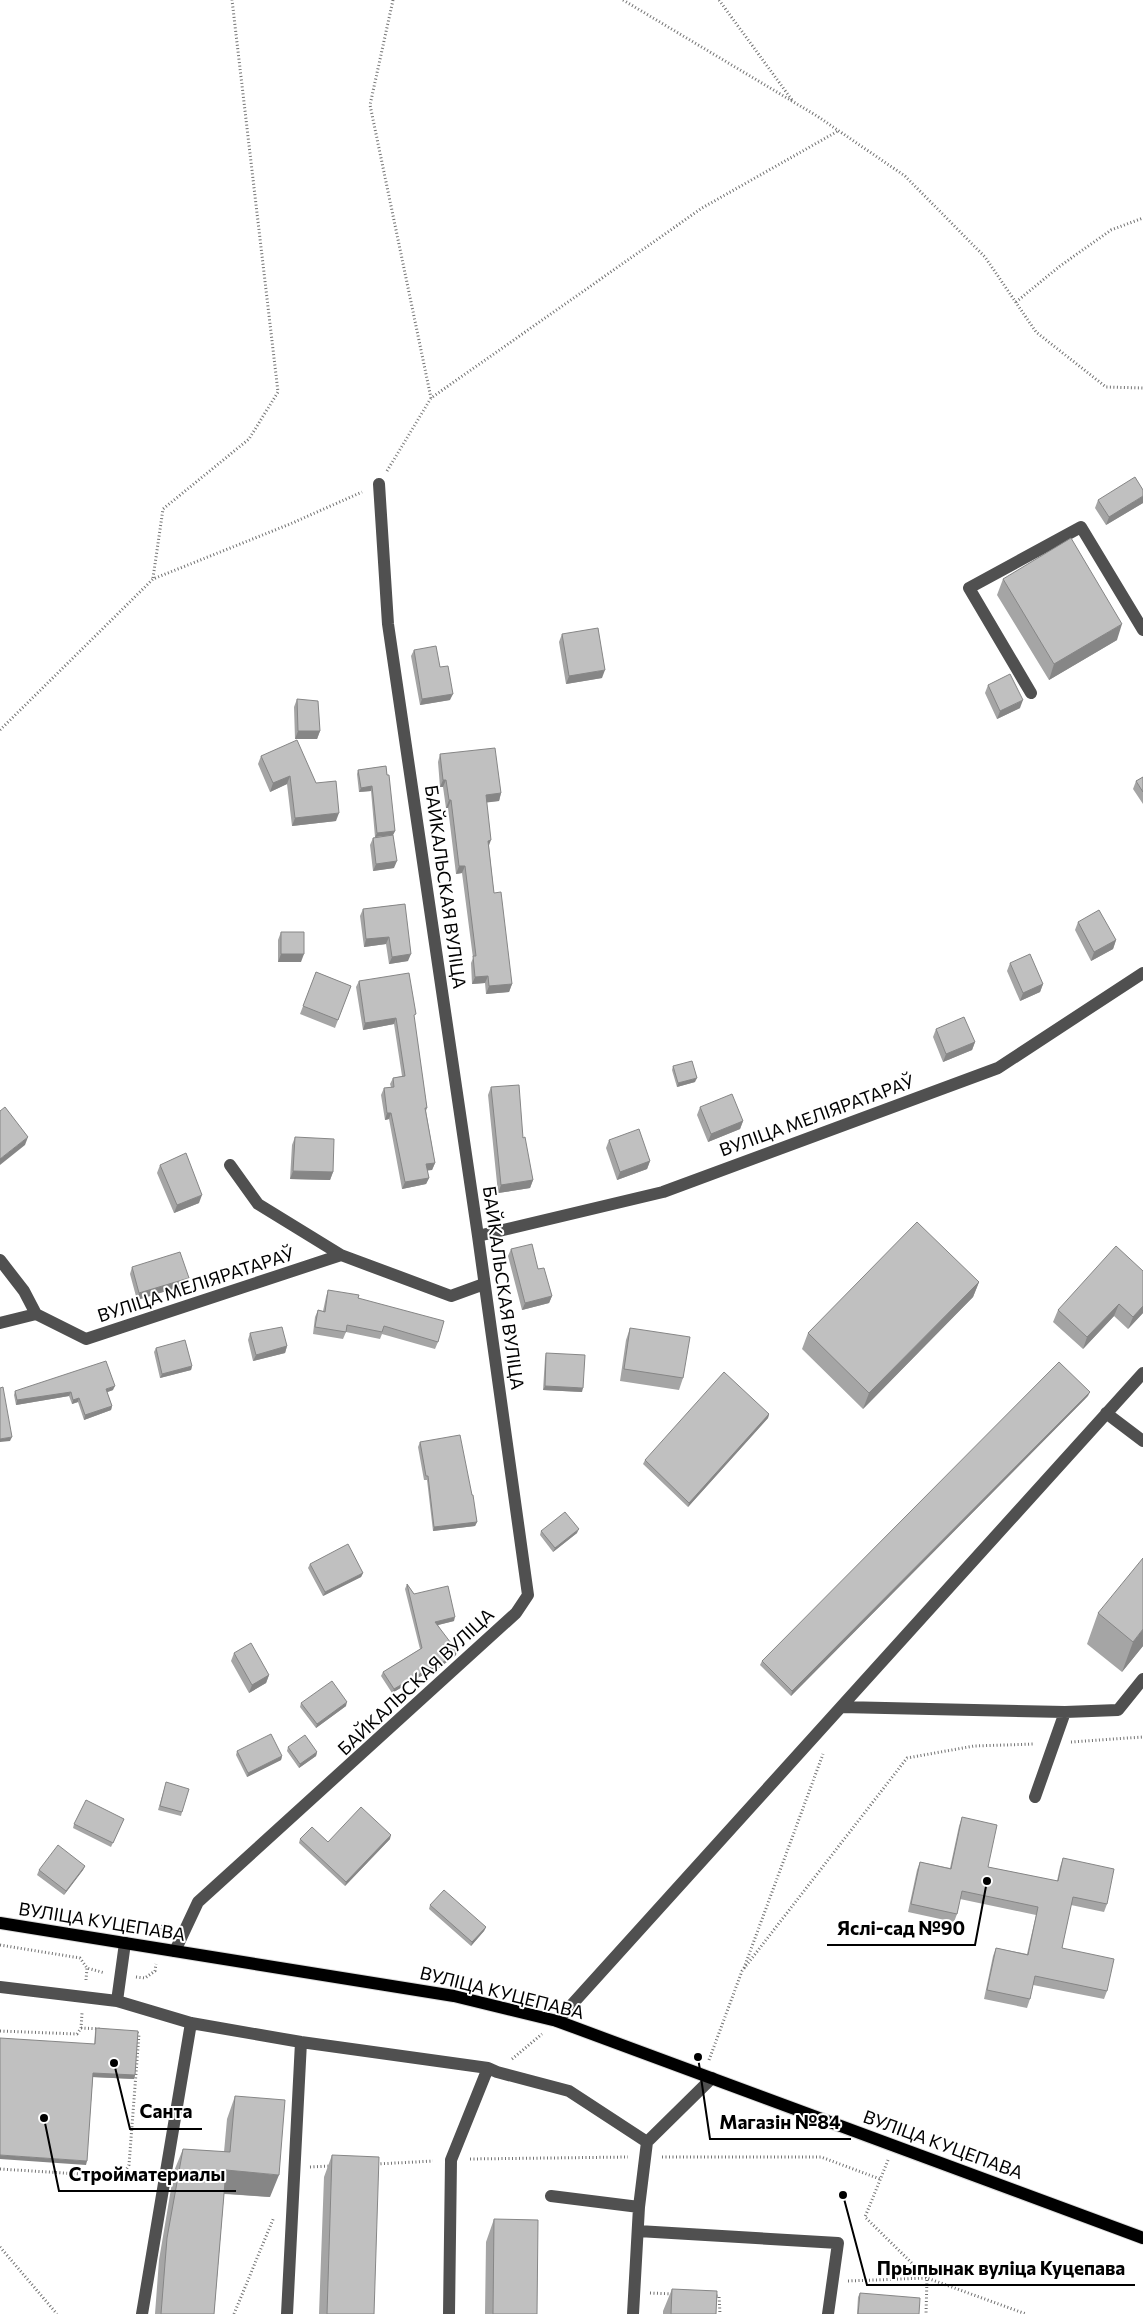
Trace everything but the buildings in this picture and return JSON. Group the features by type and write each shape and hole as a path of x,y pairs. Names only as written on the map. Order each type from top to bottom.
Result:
{"main road":[{"name":"ВУЛІЦА КУЦЕПАВА","path":"0,1923 454,1996 558,2021 1143,2238"}],"street":[{"name":"БАЙКАЛЬСКАЯ ВУЛІЦА","path":"175,1951 198,1902 516,1613 528,1595 478,1236 388,624 379,484"},
{"path":"1031,693 969,588 1081,527 1143,630"},
{"name":"ВУЛІЦА МЕЛІЯРАТАРАЎ","path":"478,1236 663,1192 998,1068 1143,973"},
{"name":"ВУЛІЦА МЕЛІЯРАТАРАЎ","path":"230,1164 258,1204 341,1255 451,1296 484,1284"},
{"name":"ВУЛІЦА МЕЛІЯРАТАРАЎ","path":"36,1314 86,1339 341,1255"},
{"path":"0,1260 24,1291 36,1314 0,1323"},
{"path":"558,2021 1143,1372"},
{"path":"1106,1413 1143,1441"},
{"path":"841,1707 1065,1712 1118,1710 1143,1679"},
{"path":"1035,1797 1065,1712"},
{"path":"117,2001 125,1943"},
{"path":"0,1987 117,2001 191,2023 301,2042 492,2070 569,2091 647,2142"},
{"path":"142,2314 191,2023"},
{"path":"287,2314 301,2042"},
{"path":"449,2314 451,2160 492,2070"},
{"path":"633,2314 639,2207 647,2142 708,2076"},
{"path":"551,2196 639,2207"},
{"path":"638,2231 838,2244 828,2314"}],"path":[{"path":"153,579 163,509 249,439 278,392 232,0"},
{"path":"393,0 370,104 431,398"},
{"path":"622,0 794,103 905,176 985,257 1036,332 1106,387 1143,388"},
{"path":"719,0 794,103"},
{"path":"0,730 153,579 290,524 379,484 431,398 702,208 838,131"},
{"path":"1016,302 1060,266 1111,230 1143,218"},
{"path":"742,1971 907,1758 974,1746 1053,1744 1143,1737"},
{"path":"708,2076 742,1971 824,1752"},
{"path":"492,2070 558,2021"},
{"path":"0,2031 70,2035 77,2034 81,2028 108,2030"},
{"path":"0,2169 112,2176 120,2176 126,2170 129,2165 138,2034 135,2031"},
{"path":"894,2145 865,2217 927,2278 926,2314"},
{"path":"372,2164 451,2160 821,2157 880,2178"},
{"path":"294,2168 333,2166"},
{"path":"234,2314 275,2214"},
{"path":"0,2247 57,2314"},
{"path":"832,2282 927,2278 1026,2314"},
{"path":"634,2292 682,2294"},
{"path":"710,2296 719,2296 720,2314"}],"place":[{"name":"Яслі-сад №90","path":"987,1881"},
{"name":"Магазін №84","path":"698,2057"},
{"name":"Санта","path":"114,2063"},
{"name":"Стройматериалы","path":"44,2118"},
{"name":"Прыпынак вуліца Куцепава","path":"843,2195"}]}
